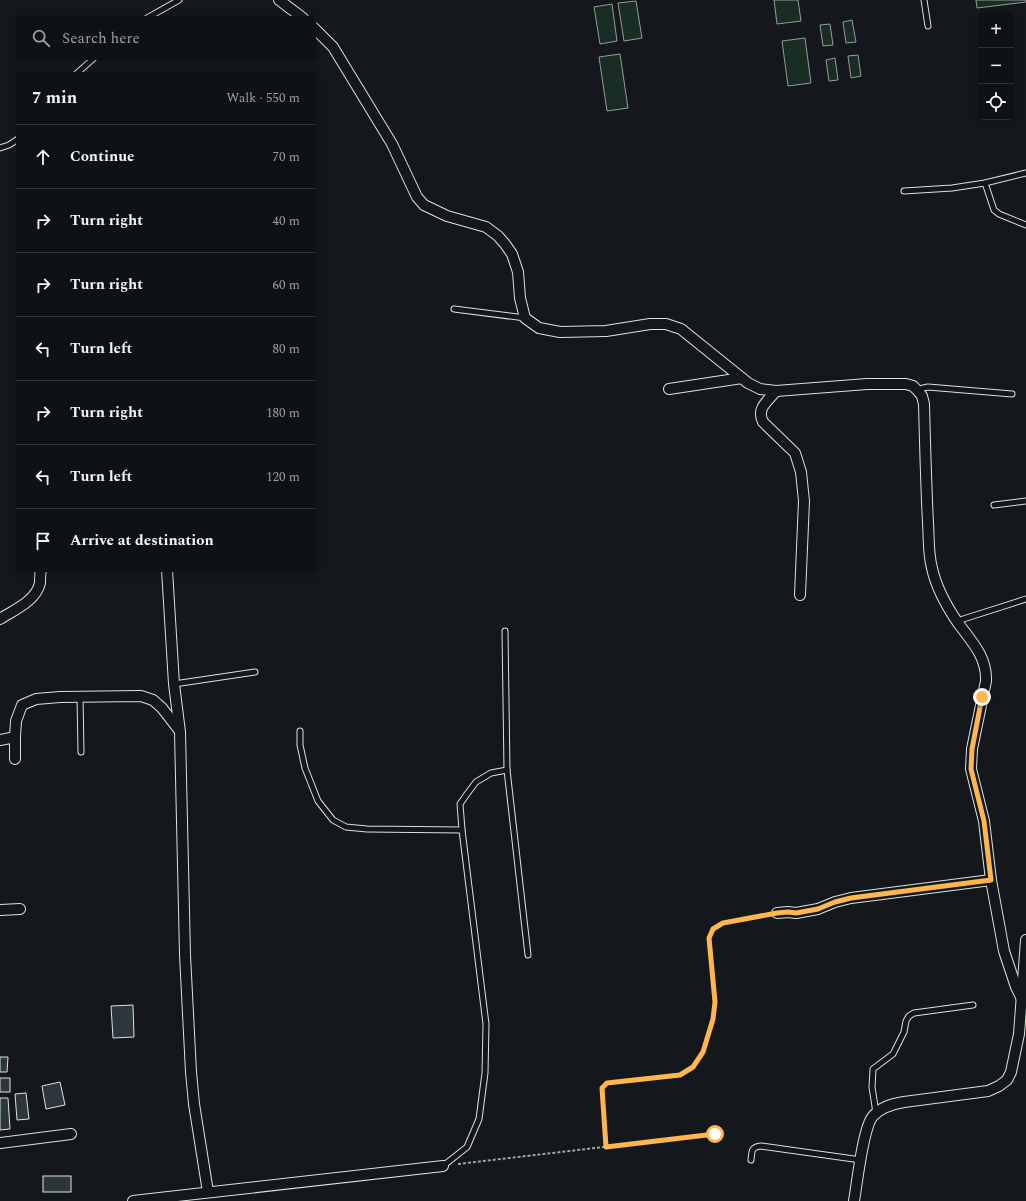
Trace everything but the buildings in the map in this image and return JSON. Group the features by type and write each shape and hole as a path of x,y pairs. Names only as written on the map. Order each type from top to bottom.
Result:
{"street":[{"path":"279,0 300,16"},
{"path":"316,30 334,47 392,144 417,197 424,205 447,216 486,227 498,236 505,244 512,254 518,272 520,298 525,318 539,328 560,332 606,332 650,324 666,324 681,329 742,378 760,389 776,391 867,384 906,384 913,386 922,396 924,404 926,492 931,567 937,584 957,621 980,653 986,671 986,681 972,749 971,769 984,821 991,880 1004,951 1022,1001"},
{"path":"669,389 742,378"},
{"path":"776,391 762,408 760,416 763,422 795,453 801,472 804,501 800,595"},
{"path":"0,619 29,600 36,592 40,584 40,572"},
{"path":"167,572 174,684 180,732 186,955 191,1072 194,1104 208,1192"},
{"path":"15,759 16,721 22,705 36,699 141,696 153,700 162,708 180,732"},
{"path":"0,740 15,737"},
{"path":"777,913 796,913 818,909 835,902 851,898 991,880"},
{"path":"0,910 20,909"},
{"path":"854,1201 868,1128 871,1118 876,1113 890,1105 988,1091 1008,1080 1019,1034 1026,940"},
{"path":"0,1143 71,1134"},
{"path":"133,1201 173,1199 208,1192 443,1166"}],"lane":[{"path":"151,16 179,0"},
{"path":"924,0 928,26"},
{"path":"78,72 92,60"},
{"path":"0,148 9,145 16,140"},
{"path":"904,191 952,188 986,183 1026,173"},
{"path":"986,183 994,210 999,214 1026,226"},
{"path":"454,309 525,318"},
{"path":"918,391 922,388 928,387 1012,394"},
{"path":"994,505 1026,501"},
{"path":"957,621 1026,599"},
{"path":"505,631 507,770 528,955"},
{"path":"174,684 255,672"},
{"path":"80,697 81,752"},
{"path":"300,731 300,746 305,768 318,801 333,820 346,827 367,829 462,830"},
{"path":"443,1166 467,1147 479,1119 485,1073 486,1024 460,804 476,782 491,773 507,770"},
{"path":"876,1113 872,1087 873,1069 893,1054 904,1032 906,1020 909,1016 914,1013 974,1005"},
{"path":"750,1160 755,1146 761,1146 861,1160"}],"path":[{"path":"606,1147 602,1088 607,1083 680,1075 693,1067 703,1052 713,1019 715,1002 709,938 713,929 723,923 777,913"},
{"path":"443,1166 715,1134"}],"green space":[{"path":"774,0 798,0 801,21 777,24"},
{"path":"976,0 1026,0 1026,2 977,8"},
{"path":"636,1 642,38 624,41 618,3"},
{"path":"612,4 617,41 600,44 594,7"},
{"path":"852,20 856,42 846,43 843,22"},
{"path":"830,24 833,45 823,46 820,25"},
{"path":"805,38 811,83 788,86 782,41"},
{"path":"620,54 628,108 607,111 599,57"},
{"path":"858,55 861,76 851,78 848,56"},
{"path":"835,58 838,80 829,81 826,60"}],"route":[{"path":"715,1134 606,1147 602,1088 607,1083 680,1075 693,1067 703,1052 713,1019 715,1002 709,938 713,929 723,923 777,913 796,913 818,909 835,902 851,898 991,880 984,821 971,769 972,749 982,697"}]}
